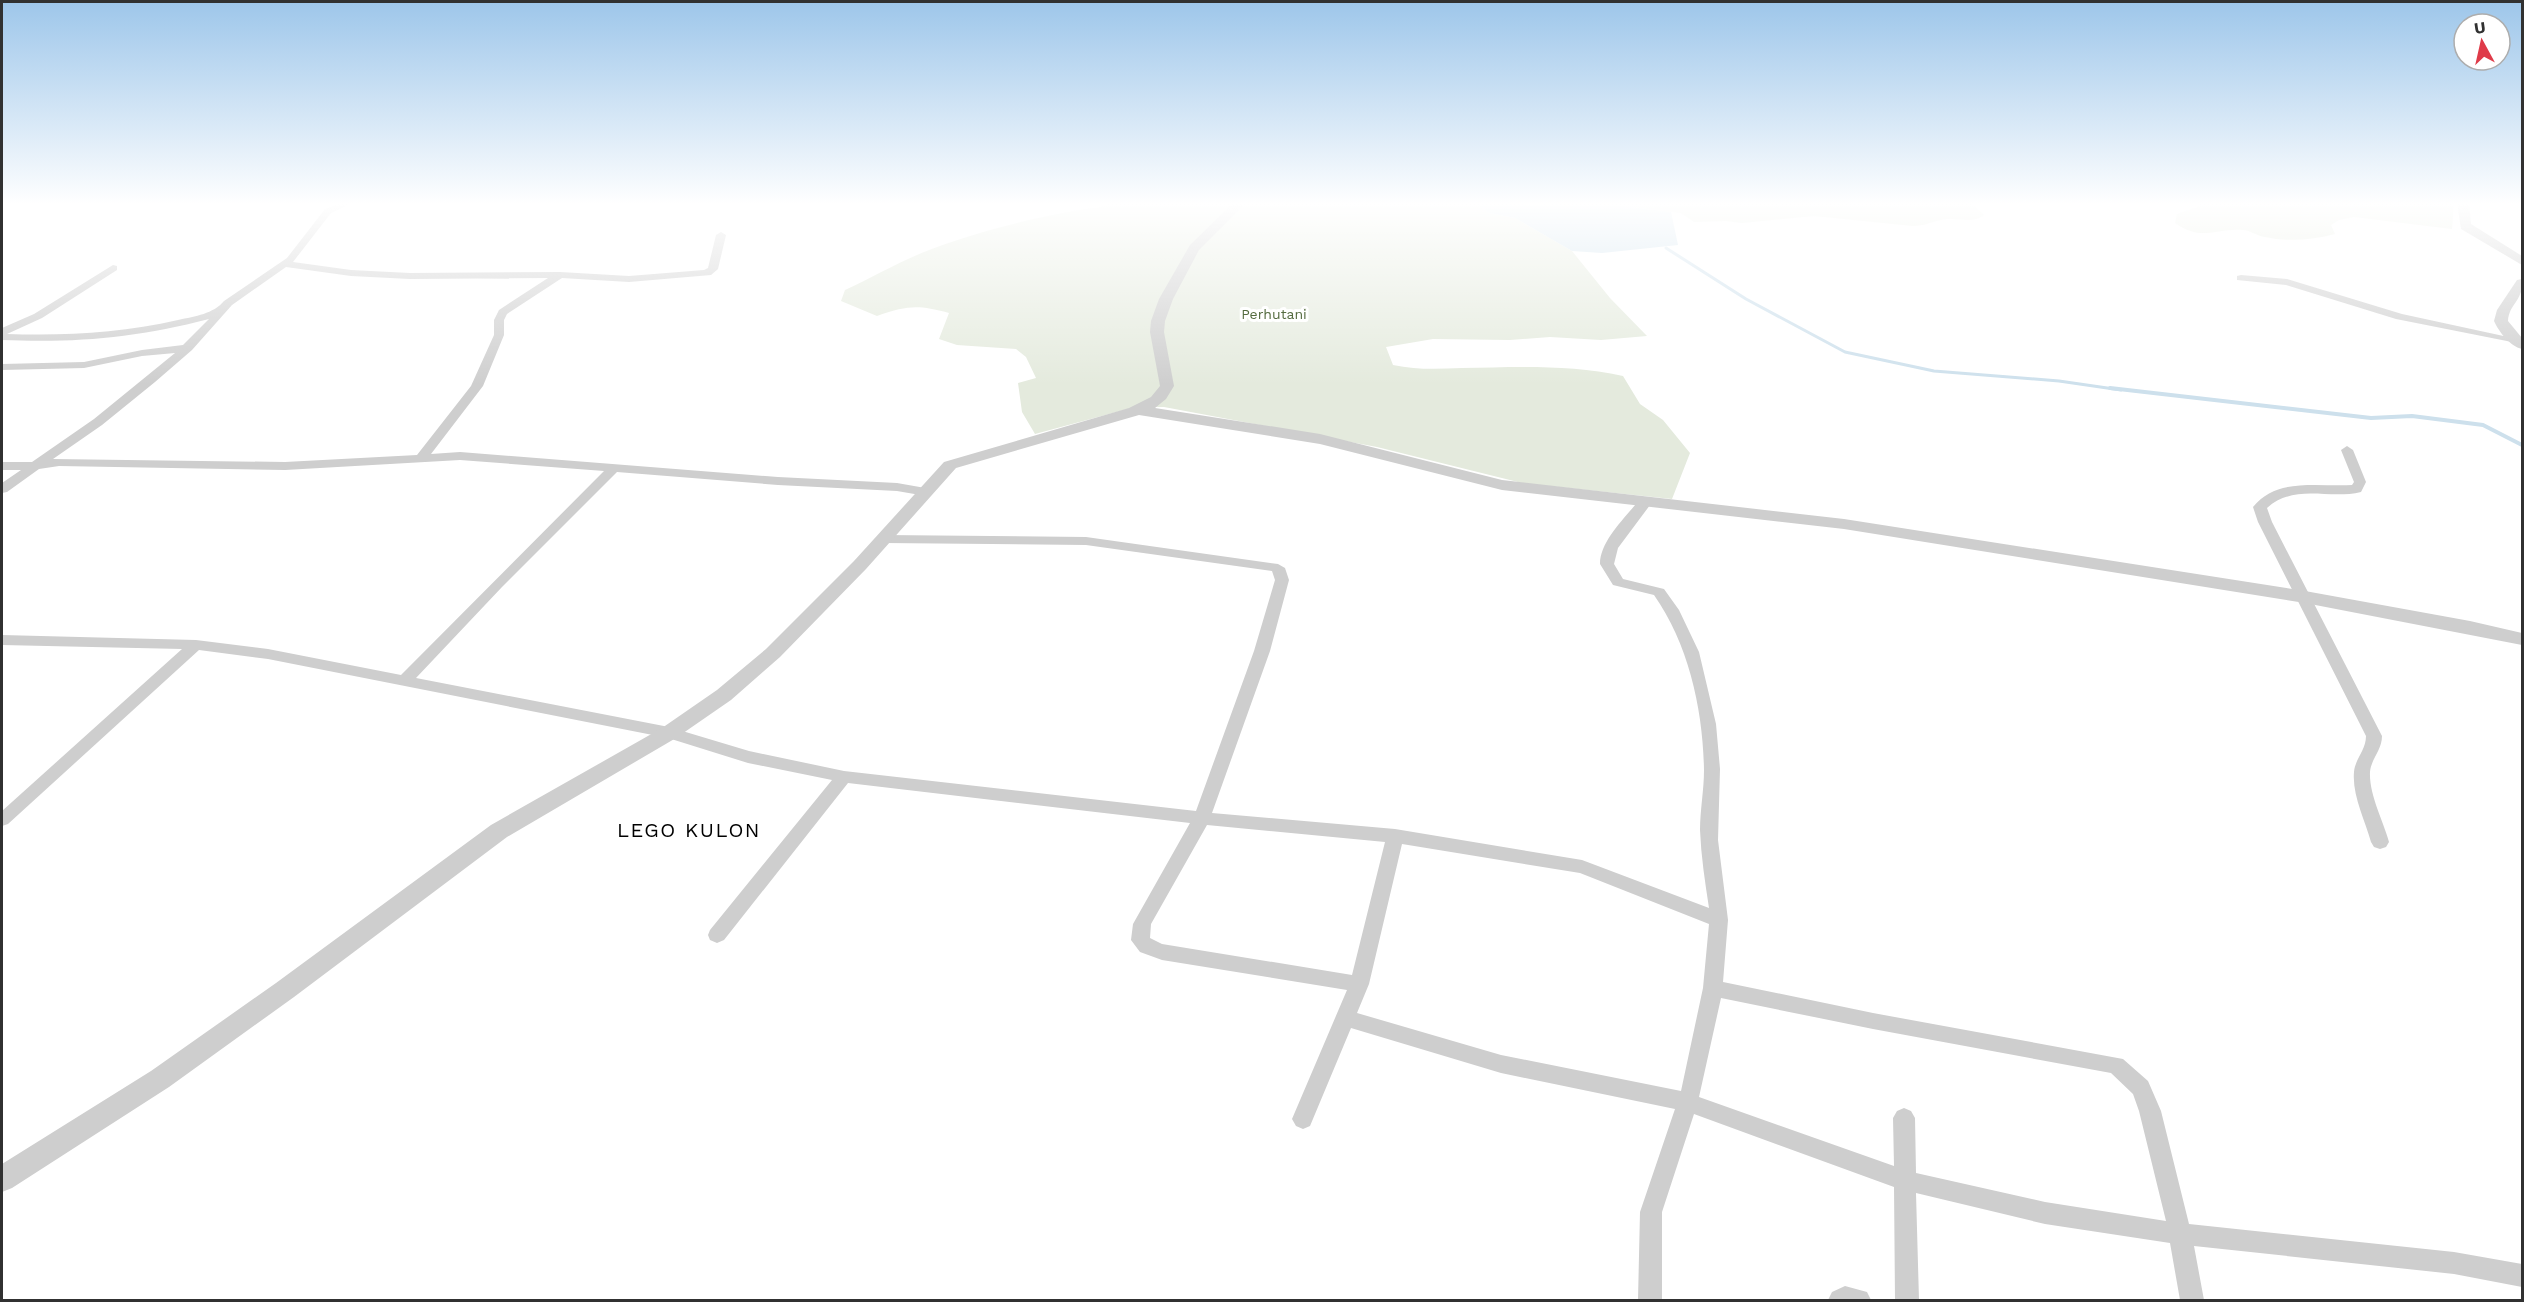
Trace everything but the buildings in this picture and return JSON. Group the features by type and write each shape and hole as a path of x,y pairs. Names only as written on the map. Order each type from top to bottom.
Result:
{"street":[{"path":"2,489 116,409 188,348 236,296 285,264 351,273 410,276 560,275 629,279 704,273 713,269 714,264"},
{"path":"2,1179 160,1078 295,983 499,831 669,733 724,695 773,653 954,464 1139,410 1159,398 1167,386 1157,332 1158,321 1166,299 1185,264"},
{"path":"2,332 38,316 113,268"},
{"path":"422,457 477,386 499,335 499,320 503,312 560,275"},
{"path":"2241,278 2288,282 2400,317 2521,343"},
{"path":"2521,343 2502,328 2499,321 2501,313 2523,283"},
{"path":"2,337 83,338 177,324 218,313"},
{"path":"2,367 84,365 142,353 188,348"},
{"path":"1139,410 1320,439 1502,485 1844,525 2305,597 2523,639"},
{"path":"2347,450 2360,482 2356,489 2295,489 2280,492 2267,499 2260,507 2265,522 2374,736 2375,741 2363,764 2362,777 2380,842"},
{"path":"2,466 33,466 59,462 285,466 422,457 479,457 897,487 926,492"},
{"path":"405,680 614,468"},
{"path":"1646,501 1612,546 1606,562 1618,582 1659,592 1683,630 1696,666 1704,700 1712,768 1709,830 1719,920 1713,988 1697,1067 1652,1212 1650,1300"},
{"path":"884,539 1086,541 1278,568 1282,580 1262,651 1202,818 1142,924 1140,940 1148,947 1162,952 1359,984"},
{"path":"2,640 196,645 268,654 669,733 748,757 844,777 1202,818 1395,837 1582,867 1719,920"},
{"path":"2,820 196,645"},
{"path":"717,935 844,777"},
{"path":"1302,1119 1359,984 1395,837"},
{"path":"1713,988 2116,1065 2141,1088 2150,1111 2180,1234 2192,1300"},
{"path":"1345,1018 1501,1064 1687,1102 1904,1180 2045,1213 2180,1234 2454,1263 2523,1276"},
{"path":"1904,1118 1907,1300"},
{"path":"1840,1300 1845,1298 1859,1300"}],"green space":[{"name":"Perhutani","path":"898,264 1582,264 1610,298 1647,336 1601,340 1550,337 1510,340 1433,339 1386,347 1393,365 1427,369 1563,368 1623,376 1640,404 1663,420 1690,453 1672,499 1522,483 1377,447 1164,407 1135,407 1035,434 1022,412 1018,383 1036,378 1026,357 1016,349 957,345 939,339 949,313 913,307 877,316 841,301 845,290"}],"waterway":[{"path":"1691,264 1746,299 1845,352 1934,371 2059,381 2121,390"},
{"path":"2110,388 2371,418 2412,416 2483,425 2522,445"}],"district":[{"name":"LEGO KULON","path":"689,830"}]}
